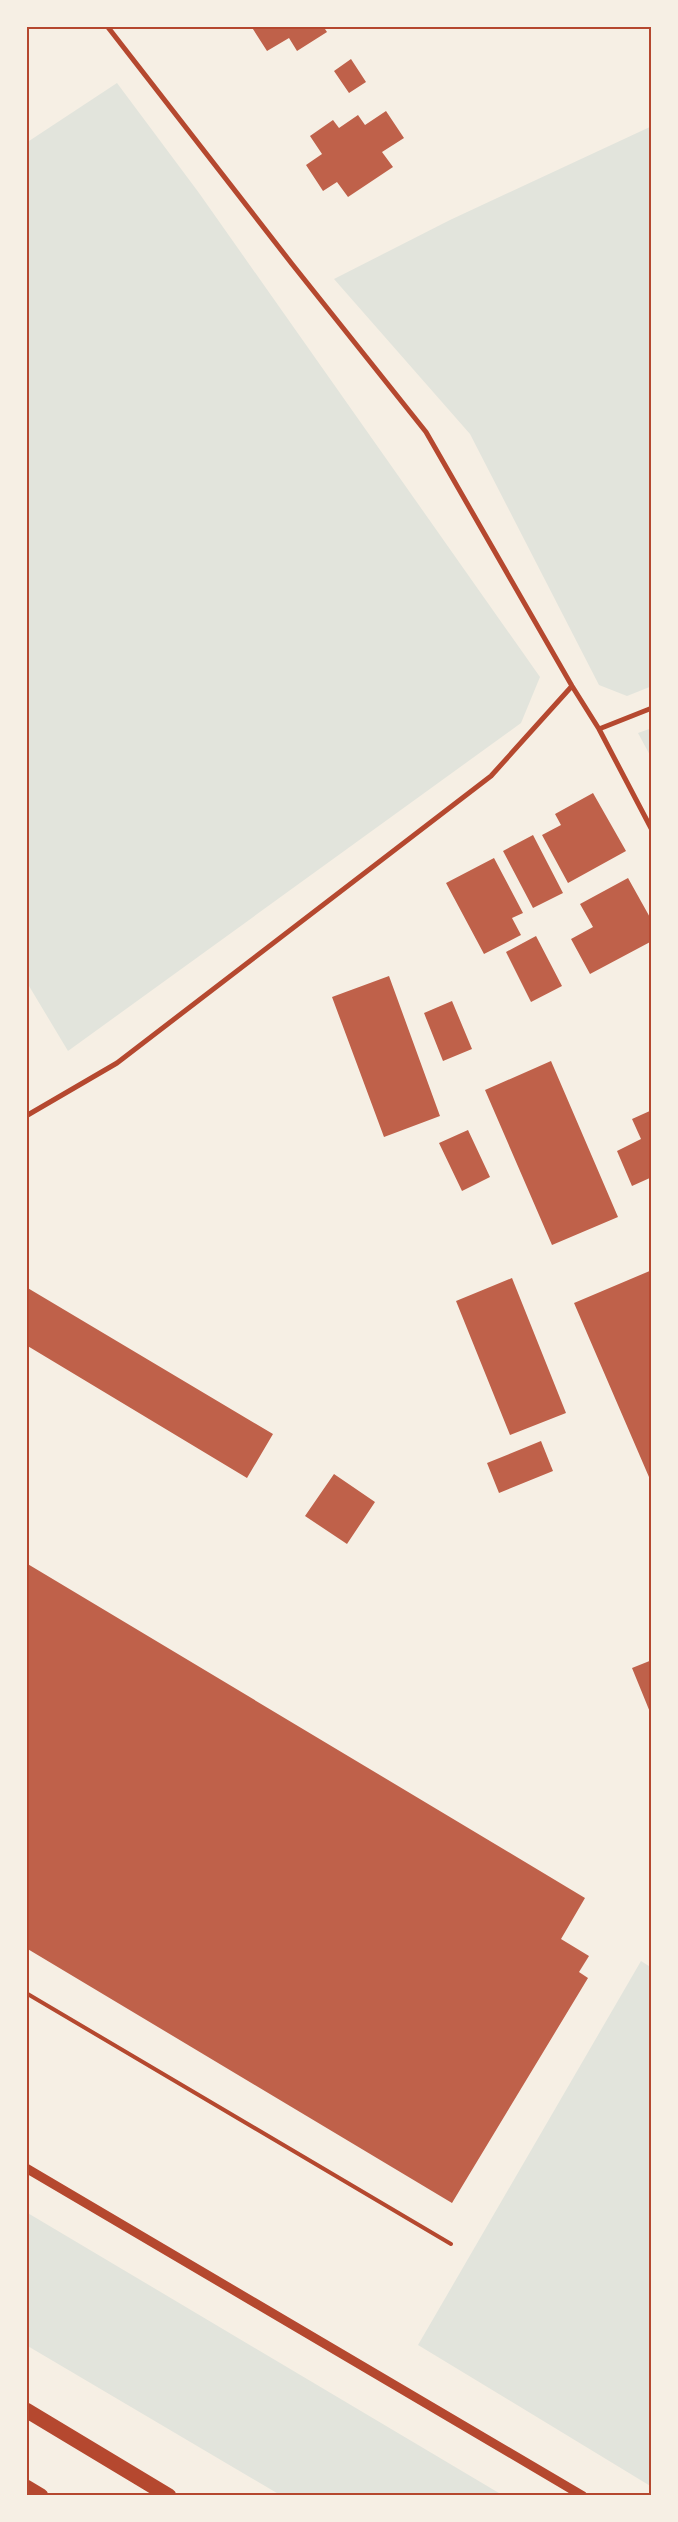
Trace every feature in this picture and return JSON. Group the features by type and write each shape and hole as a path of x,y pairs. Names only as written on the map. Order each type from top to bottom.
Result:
{"highway":[{"path":"26,2410 169,2496"},
{"path":"26,2487 41,2496"}],"street":[{"path":"107,26 426,432 599,730 652,830"},
{"path":"26,1116 117,1063 491,776 572,686"},
{"path":"599,730 652,708"},
{"path":"26,2168 583,2496"}],"lane":[{"path":"26,1993 451,2244"}],"shaded area":[{"path":"117,83 199,193 540,677 521,723 68,1051 26,981 26,143"},
{"path":"652,126 652,686 627,696 599,685 470,434 334,279 450,220"},
{"path":"652,728 652,759 638,733"},
{"path":"641,1961 652,1968 652,2487 418,2345"},
{"path":"26,2212 504,2496 282,2496 26,2345"}],"building":[{"path":"251,26 323,26 327,32 297,51 289,38 267,51"},
{"path":"351,59 366,82 349,93 334,71"},
{"path":"386,111 404,138 382,152 393,167 348,197 337,182 323,191 306,165 322,154 310,136 333,120 339,128 358,115 365,125"},
{"path":"593,793 626,851 568,883 542,835 561,825 555,814"},
{"path":"533,835 563,893 533,908 503,851"},
{"path":"494,858 523,913 512,918 521,935 484,954 446,883"},
{"path":"628,878 652,921 652,941 590,974 571,939 593,927 580,904"},
{"path":"536,936 562,986 531,1002 506,952"},
{"path":"389,976 440,1116 384,1137 332,997"},
{"path":"452,1001 472,1049 443,1061 424,1013"},
{"path":"551,1061 618,1217 552,1245 485,1090"},
{"path":"652,1110 652,1177 632,1186 617,1151 641,1139 632,1119"},
{"path":"468,1130 490,1177 462,1191 439,1143"},
{"path":"652,1270 652,1484 574,1303"},
{"path":"512,1278 566,1413 510,1435 456,1301"},
{"path":"26,1287 273,1434 247,1478 26,1345"},
{"path":"541,1441 553,1471 499,1493 487,1463"},
{"path":"334,1474 375,1502 347,1544 305,1516"},
{"path":"26,1563 585,1898 561,1939 589,1956 579,1972 588,1978 452,2203 26,1948"},
{"path":"652,1660 652,1717 632,1668"}]}
